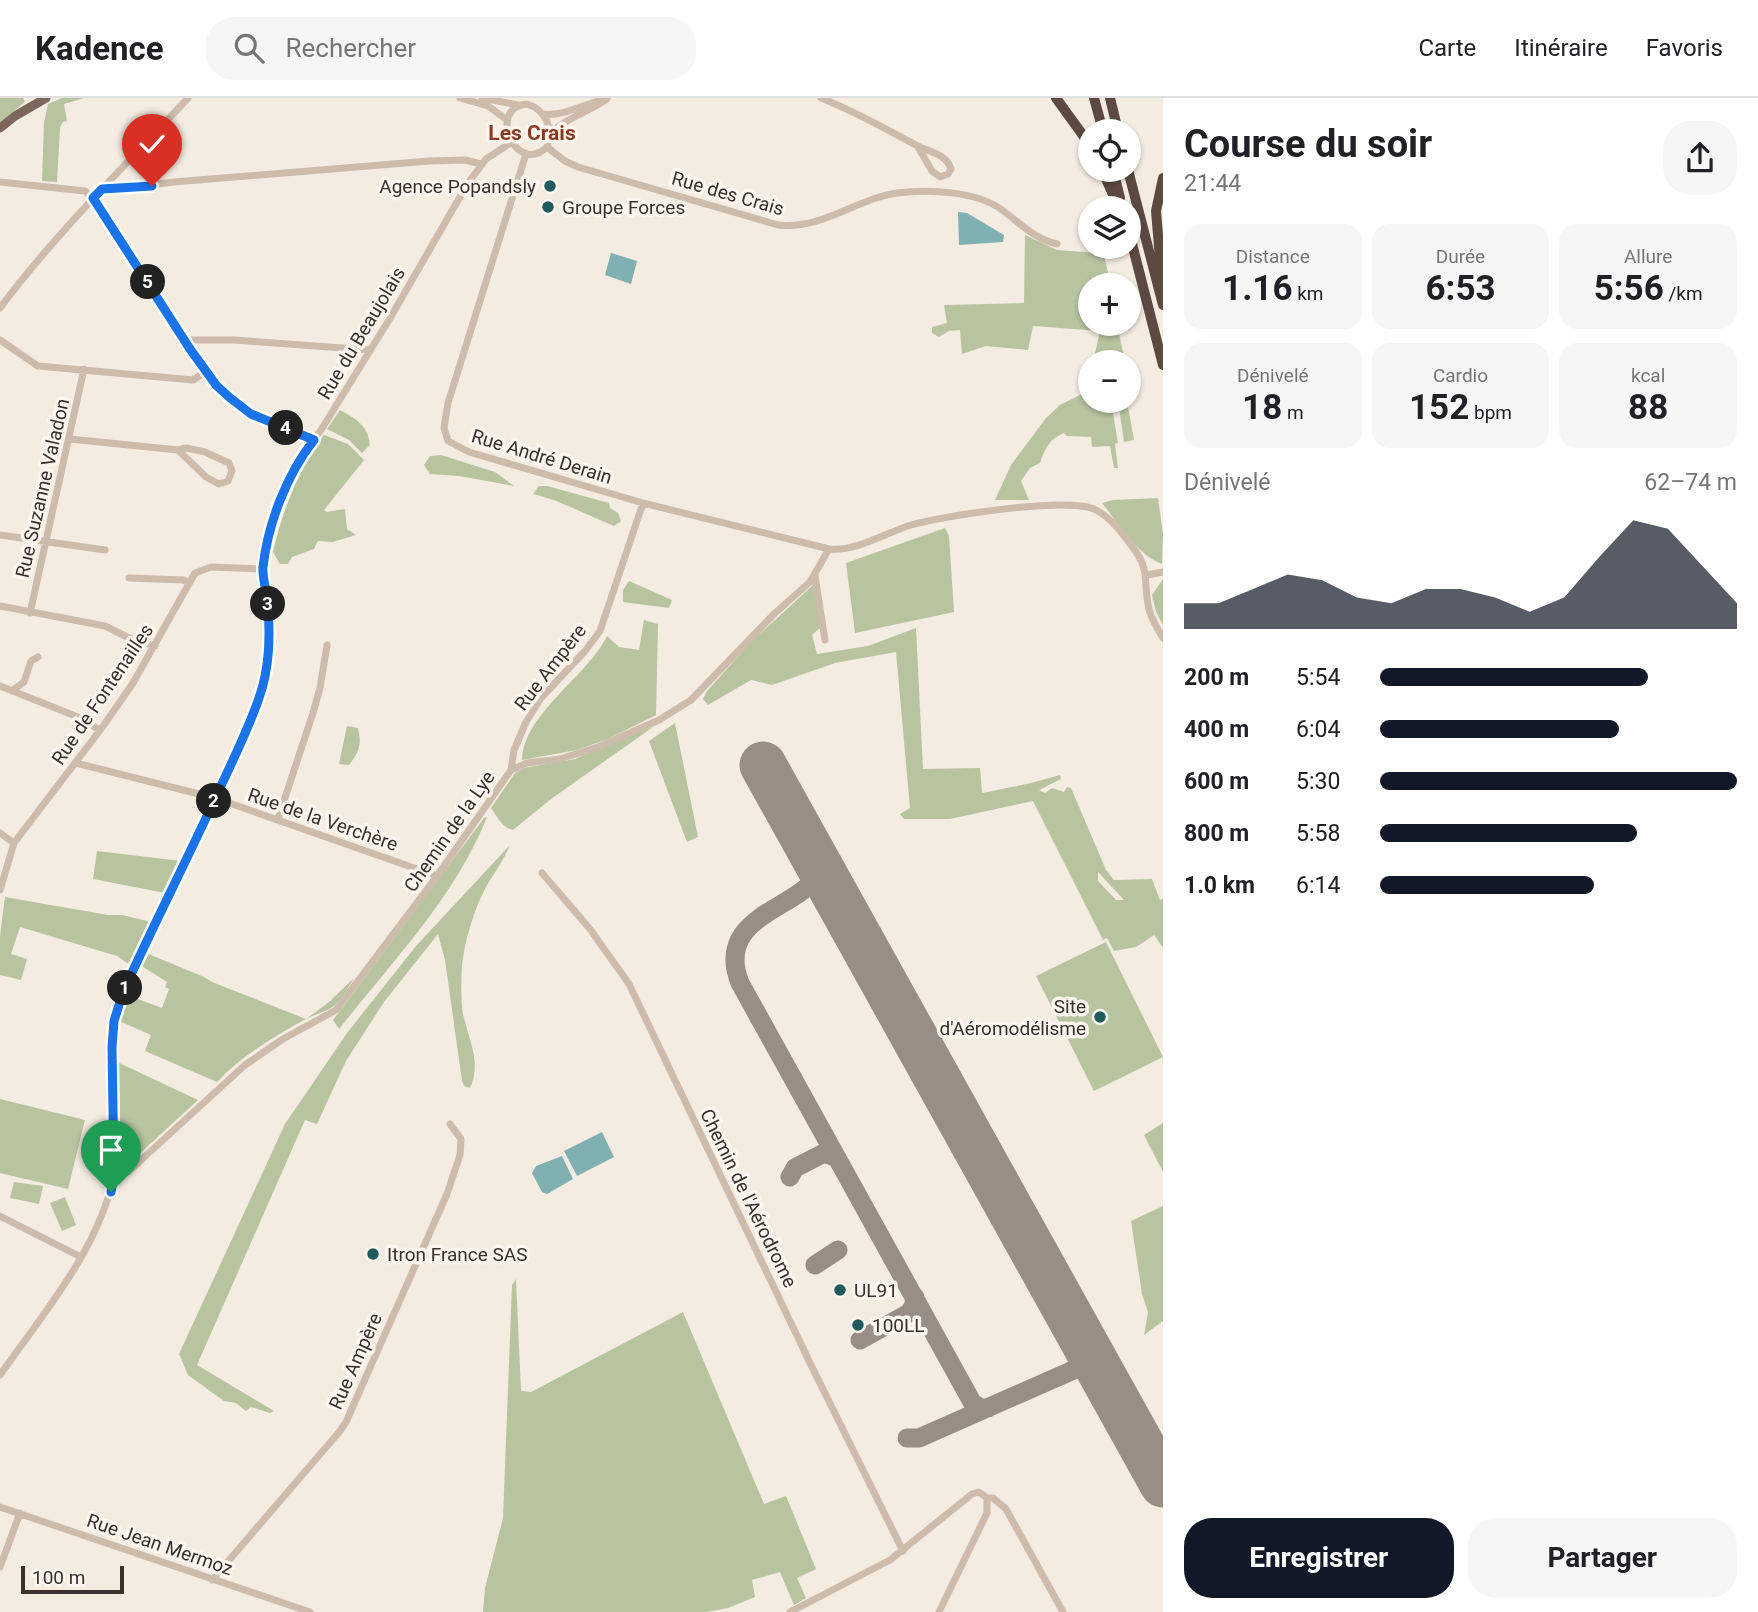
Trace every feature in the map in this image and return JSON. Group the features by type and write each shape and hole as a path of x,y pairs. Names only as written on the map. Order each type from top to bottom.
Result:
{"highway":[{"path":"1056,98 1078,126"},
{"path":"1094,98 1099,119"},
{"path":"1110,98 1115,119"},
{"path":"1163,178 1156,211 1163,295"},
{"path":"1131,182 1163,304"},
{"path":"1136,259 1163,365"}],"main road":[{"path":"0,128 47,98"}],"street":[{"path":"0,308 93,198 188,98"},
{"path":"460,98 488,106 508,120"},
{"path":"482,98 535,107 543,114 550,134"},
{"path":"535,107 540,98"},
{"path":"519,105 512,110 508,131 512,142 525,158 547,147 550,134 558,125 593,109 608,98"},
{"path":"543,114 555,115 608,98"},
{"path":"821,98 868,118 918,147 932,150 949,163 951,169 948,174 940,177 932,171 918,147"},
{"name":"Rue du Beaujolais","path":"0,1375 81,1257 105,1207 114,1176 114,1021 123,992 259,699 270,648 263,569 284,490 370,350 454,205 481,164 497,150 512,142"},
{"name":"Rue des Crais","path":"547,147 578,167 778,225 805,225 870,199 898,193 953,194 981,197 1001,208 1034,236 1057,244"},
{"name":"Rue André Derain","path":"525,158 448,403 445,417 446,436 456,446 469,452 643,503 829,549"},
{"path":"102,189 429,161 465,160 481,164"},
{"path":"0,182 85,191 93,198 205,372 229,397 251,414 314,440"},
{"path":"0,340 38,366 193,380 205,372"},
{"path":"185,340 234,340 370,350"},
{"name":"Rue Suzanne Valadon","path":"30,613 84,369"},
{"path":"70,439 178,450 193,449 222,459 231,467 231,476 225,483 213,482 178,450"},
{"name":"Rue Ampère","path":"511,770 514,750 526,722 541,698 585,652 600,631 643,503"},
{"path":"829,549 847,548 912,525 954,516 1054,504 1081,505 1095,509 1108,518 1136,552 1147,575 1148,608 1163,638"},
{"path":"0,535 105,550"},
{"name":"Chemin de la Lye","path":"114,1176 128,1172 245,1065 283,1039 336,1010 437,876 511,770 598,747 680,708 704,689 775,613 815,576 829,549"},
{"path":"129,578 184,580 188,583 199,570 211,567 263,569"},
{"path":"173,570 173,580"},
{"path":"1147,575 1163,572"},
{"path":"815,576 825,640"},
{"name":"Rue de Fontenailles","path":"0,890 15,843 76,763 155,646 188,583"},
{"path":"0,606 105,626 155,646"},
{"path":"278,819 313,713 327,645"},
{"path":"12,691 24,682 31,661 38,657"},
{"path":"0,686 83,719 99,730"},
{"name":"Rue de la Verchère","path":"76,763 215,798 437,876"},
{"path":"0,834 15,843"},
{"name":"Chemin de l'Aérodrome","path":"542,873 590,929 629,984 903,1552"},
{"name":"Rue Ampère","path":"212,1580 346,1422 447,1194 460,1155 461,1139 450,1124"},
{"path":"0,1216 81,1257"},
{"path":"790,1612 903,1552 972,1494 979,1492 986,1498 993,1498 1006,1509 1063,1612"},
{"path":"939,1612 987,1513 986,1498"},
{"name":"Rue Jean Mermoz","path":"0,1507 310,1612"},
{"path":"0,1567 20,1513"}],"green space":[{"path":"0,98 23,98 25,102 0,122"},
{"path":"62,98 84,98 64,104 67,121 60,127 57,182 42,181 44,122 48,104"},
{"path":"1025,235 1057,250 1078,252 1078,259 1105,259 1108,273 1078,273 1078,329 1033,326 1028,350 986,346 962,354 960,330 949,331 939,337 932,333 932,327 947,323 944,305 1024,303"},
{"path":"1099,336 1120,336 1122,350 1096,350"},
{"path":"1078,396 1078,413 1113,413 1118,443 1115,444 1118,468 1114,468 1110,446 1092,447 1091,437 1067,436 1064,433 1051,441 1040,463 1030,468 1021,481 1029,500 995,500 1011,465 1046,418 1060,405"},
{"path":"340,410 356,420 367,432 370,445 362,453 349,440 327,429"},
{"path":"1120,413 1129,413 1134,440 1124,442"},
{"path":"324,435 348,444 364,460 324,510 327,512 345,509 347,529 356,535 333,542 318,541 314,549 292,557 288,564 280,564 273,552 292,491"},
{"path":"441,455 495,472 514,486 459,476 430,474 424,465 430,456"},
{"path":"539,486 609,503 621,521 614,526 554,500 533,494"},
{"path":"1158,498 1163,534 1162,564 1136,546 1102,503"},
{"path":"945,528 949,536 954,612 855,633 846,563"},
{"path":"1163,579 1163,625 1152,595"},
{"path":"629,581 672,600 669,608 623,602 623,590"},
{"path":"813,585 821,627 812,635 817,654 868,646 916,628 923,769 980,768 982,793 1060,775 1061,779 1039,790 1045,793 1052,788 1064,792 1067,787 1071,788 1106,870 1114,880 1152,879 1160,900 1163,899 1163,948 1154,935 1136,947 1114,951 1107,938 1103,940 1033,801 950,819 904,819 900,814 910,808 896,652 835,663 772,685 751,680 708,705 703,699 707,691 751,642","holes":["1098,872 1124,900 1116,900 1098,881"]},
{"path":"644,620 658,624 656,715 608,739 577,750 522,760 525,743 533,727 544,711 586,666 607,636 619,647 639,650"},
{"path":"675,723 698,837 687,842 649,741"},
{"path":"347,726 358,728 360,739 357,752 349,765 339,764"},
{"path":"653,727 551,799 513,830 503,824 491,808 515,773 524,768 575,759"},
{"path":"487,817 474,846 440,902 339,1029 333,1020"},
{"path":"510,845 478,905 463,955 462,1008 475,1068 470,1088 464,1086 462,1081 445,960 438,934 384,1002 346,1061 317,1124 305,1120 197,1365 274,1411 270,1413 251,1407 246,1411 236,1403 224,1401 188,1375 179,1354 285,1124 347,1033 416,946"},
{"path":"97,851 181,861 165,893 93,879"},
{"path":"5,897 151,922 130,965 117,956 20,927 11,954 27,959 21,980 0,975 0,936"},
{"name":"Site d'Aéromodélisme","path":"1106,942 1163,1057 1094,1091 1036,976"},
{"path":"146,953 306,1019 259,1047 217,1082 145,1051 151,1035 117,1020 127,995 162,1008 169,989 165,987 167,982 140,965"},
{"path":"354,978 335,1005 306,1019 329,1002"},
{"path":"115,1061 198,1100 125,1167 117,1161"},
{"path":"0,1099 85,1120 68,1189 0,1173"},
{"path":"1163,1123 1163,1172 1144,1135"},
{"path":"14,1182 43,1186 39,1204 10,1198"},
{"path":"65,1197 76,1225 62,1231 50,1203"},
{"path":"1163,1206 1163,1321 1144,1335 1148,1312 1142,1294 1131,1221"},
{"path":"516,1279 521,1391 531,1392 683,1312 764,1504 786,1496 816,1569 797,1578 806,1598 794,1605 780,1572 752,1580 755,1597 728,1608 706,1612 483,1612 485,1588 503,1518 512,1285"}],"water":[{"path":"958,212 967,213 1004,235 1003,242 959,245"},
{"path":"611,253 637,261 631,284 605,275"},
{"path":"602,1132 614,1157 577,1176 564,1151"},
{"path":"562,1156 573,1179 547,1194 542,1192 532,1173 536,1166"}],"taxiway":[{"path":"818,864 815,878 803,890 753,924 740,939 735,958 740,983 837,1158"},
{"path":"807,887 819,884 832,889"},
{"path":"790,1177 795,1168 824,1153 837,1158 972,1402 980,1408 988,1408"},
{"path":"815,1265 838,1250"},
{"path":"860,1340 909,1313 915,1297"},
{"path":"907,1438 919,1438 1078,1368 1087,1360 1089,1350"},
{"path":"1078,1368 1091,1365 1100,1371"}],"runway":[{"path":"763,765 1163,1484"}],"place":[{"name":"Agence Popandsly","path":"550,186"},
{"name":"Groupe Forces","path":"548,207"},
{"name":"Site d'Aéromodélisme","path":"1100,1017"},
{"name":"Itron France SAS","path":"373,1254"},
{"name":"UL91","path":"840,1290"},
{"name":"100LL","path":"858,1325"}],"district":[{"name":"Les Crais","path":"532,133"}],"route":[{"path":"111,1192 114,1176 114,1021 123,992 205,822 259,699 270,648 263,569 267,548 284,490 314,440 251,414 216,385 93,198 102,189 152,186"}]}
